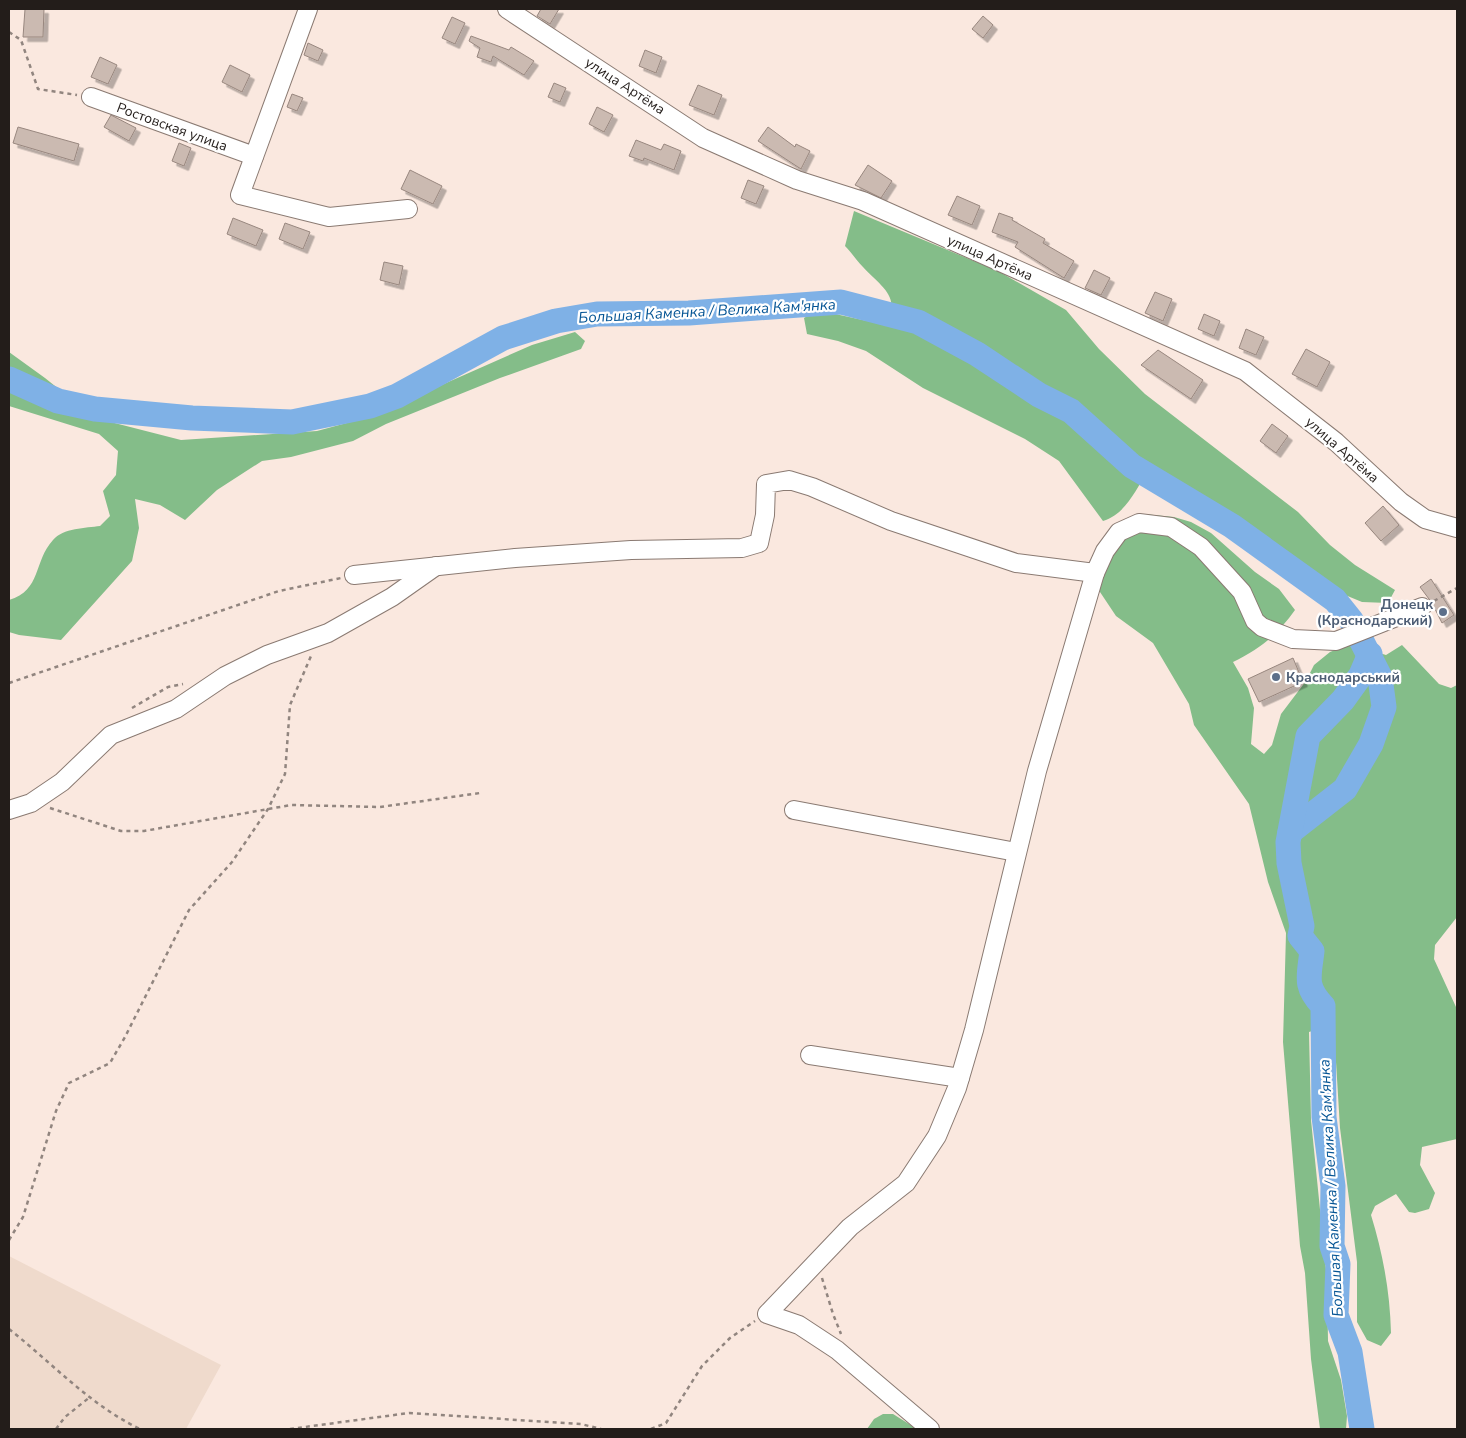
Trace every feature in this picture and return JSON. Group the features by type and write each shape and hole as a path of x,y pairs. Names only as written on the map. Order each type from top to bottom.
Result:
{"street":[{"path":"308,9 240,195 329,217 408,209"},
{"name":"улица Артёма","path":"507,9 703,138 797,180 863,201 1245,371 1336,442 1401,502 1425,519 1457,528"},
{"name":"Ростовская улица","path":"91,97 254,156"},
{"path":"354,575 437,565 631,550 742,548 758,543 765,515 766,484 789,480 812,487 891,521 1016,563 1095,573"},
{"path":"930,1429 837,1350 799,1325 767,1314 850,1227 906,1183 937,1136 960,1078 974,1030 1037,771 1095,573 1105,551 1119,532 1139,523 1171,527 1201,546 1242,592 1255,621 1262,627 1294,639 1336,641 1422,608"},
{"path":"9,810 31,803 62,782 111,735 176,709 225,676 267,655 320,636 392,597 437,565"},
{"path":"794,810 1016,852"},
{"path":"810,1055 960,1078"}],"path":[{"path":"9,32 21,40 38,88 91,97"},
{"path":"9,683 279,591 354,575"},
{"path":"1422,608 1457,588"},
{"path":"9,1240 23,1217 56,1111 69,1083 110,1063 189,910 232,862 268,809 285,774 290,705 320,636"},
{"path":"31,803 74,814 121,831 144,831 291,805 380,807 480,793"},
{"path":"818,1262 833,1314 844,1338"},
{"path":"652,1429 666,1423 702,1366 730,1338 767,1314"},
{"path":"9,1329 40,1354 66,1379 123,1421 140,1429"},
{"path":"56,1429 65,1417 90,1397"},
{"path":"290,1429 409,1413 581,1424 601,1429"}],"shaded area":[{"path":"9,1256 221,1365 186,1429 9,1429"}],"green space":[{"path":"854,211 998,271 1066,310 1099,349 1145,394 1298,512 1330,545 1355,565 1395,590 1388,603 1362,602 1333,590 1234,514 1202,503 1149,470 1124,507 1111,518 1103,521 1059,461 1025,439 923,388 866,351 838,341 807,334 804,318 817,310 881,324 888,315 891,300 887,293 845,246"},
{"path":"575,332 585,341 581,349 500,378 386,424 353,441 291,457 262,461 217,490 185,520 160,505 135,499 139,528 132,561 61,640 9,632 9,600 27,590 36,574 42,557 53,540 57,536 69,531 100,526 110,516 103,491 116,475 118,451 99,434 9,406 9,352 95,418 181,440 317,431 369,417 532,345"},
{"path":"1144,514 1174,517 1191,522 1211,533 1255,572 1279,589 1295,610 1268,640 1252,652 1233,662 1248,688 1254,708 1251,744 1264,754 1272,745 1281,714 1306,681 1314,665 1330,652 1348,645 1386,655 1402,645 1439,684 1451,688 1457,685 1457,917 1435,945 1434,959 1456,1007 1457,1139 1422,1147 1420,1165 1435,1193 1429,1209 1415,1213 1409,1212 1396,1194 1375,1206 1371,1215 1385,1273 1389,1303 1391,1333 1381,1346 1367,1340 1357,1322 1357,1262 1340,1128 1336,1062 1322,1028 1309,1032 1311,1120 1327,1279 1328,1341 1341,1380 1347,1416 1346,1429 1320,1429 1311,1359 1305,1273 1300,1246 1283,1042 1286,933 1268,882 1249,804 1194,725 1189,704 1153,643 1116,616 1098,589 1102,563","holes":["1370,655 1380,677 1384,707 1371,744 1345,789 1316,814 1290,832 1308,736 1343,700 1361,675"]},
{"path":"1371,678 1377,693 1376,719 1344,779 1314,807 1302,812 1306,776 1319,736 1357,688"},
{"path":"883,1414 893,1414 917,1429 867,1429 874,1419"}],"building":[{"path":"25,9 44,9 43,37 23,37"},
{"path":"541,9 559,9 550,24 537,16"},
{"path":"983,16 993,25 983,38 972,29"},
{"path":"452,17 465,23 455,44 442,38"},
{"path":"471,36 509,50 511,47 534,61 524,75 493,56 491,62 477,57 480,48 469,41"},
{"path":"308,43 323,50 318,61 304,55"},
{"path":"645,50 662,57 656,73 639,66"},
{"path":"100,57 117,65 108,84 91,77"},
{"path":"230,65 250,75 242,92 222,82"},
{"path":"554,83 566,88 560,102 548,97"},
{"path":"698,85 722,95 714,115 689,105"},
{"path":"292,94 303,98 297,111 287,107"},
{"path":"597,107 613,115 604,132 589,124"},
{"path":"111,115 136,128 129,141 104,127"},
{"path":"18,127 79,144 74,161 13,143"},
{"path":"768,127 795,147 796,144 810,151 801,169 758,141"},
{"path":"636,140 661,150 664,144 681,151 674,170 644,158 643,161 629,156"},
{"path":"179,143 191,148 184,166 172,161"},
{"path":"868,165 892,181 881,198 855,185"},
{"path":"410,170 442,186 433,204 401,189"},
{"path":"748,180 764,186 756,204 741,198"},
{"path":"957,196 980,206 972,225 948,215"},
{"path":"999,213 1013,218 1012,220 1045,239 1043,243 1074,261 1064,278 1015,247 1018,242 992,232"},
{"path":"233,218 263,230 256,246 227,234"},
{"path":"285,223 310,232 303,249 279,239"},
{"path":"384,262 403,266 399,285 380,280"},
{"path":"1094,270 1110,278 1101,295 1085,288"},
{"path":"1155,292 1172,299 1163,321 1145,313"},
{"path":"1204,314 1220,321 1214,336 1198,329"},
{"path":"1246,329 1264,337 1256,355 1239,348"},
{"path":"1306,349 1330,362 1317,387 1292,374"},
{"path":"1158,350 1203,380 1191,399 1141,365"},
{"path":"1272,424 1288,436 1276,453 1260,441"},
{"path":"1383,506 1399,525 1381,541 1365,523"},
{"path":"1431,579 1454,615 1442,623 1432,603 1420,587"},
{"path":"1293,658 1303,682 1259,702 1248,679"}],"waterway":[{"name":"Большая Каменка / Велика Кам'янка","path":"9,379 58,401 95,409 192,418 292,422 370,406 397,396 503,338 556,321 597,314 689,313 841,302 918,322 977,354 1039,395 1071,411 1132,466 1232,526 1335,600 1351,620 1380,677 1384,707 1371,744 1345,789 1290,832"},
{"name":"Большая Каменка / Велика Кам'янка","path":"1362,1429 1350,1352 1336,1315 1338,1264 1332,1246 1333,1186 1324,1117 1323,1006 1310,987 1309,975 1312,951 1300,936 1302,926 1289,863 1288,842 1308,736 1343,700 1361,675 1370,654"}],"place":[{"name":"Донецк (Краснодарский)","path":"1443,612"},
{"name":"Краснодарський","path":"1276,677"}]}
